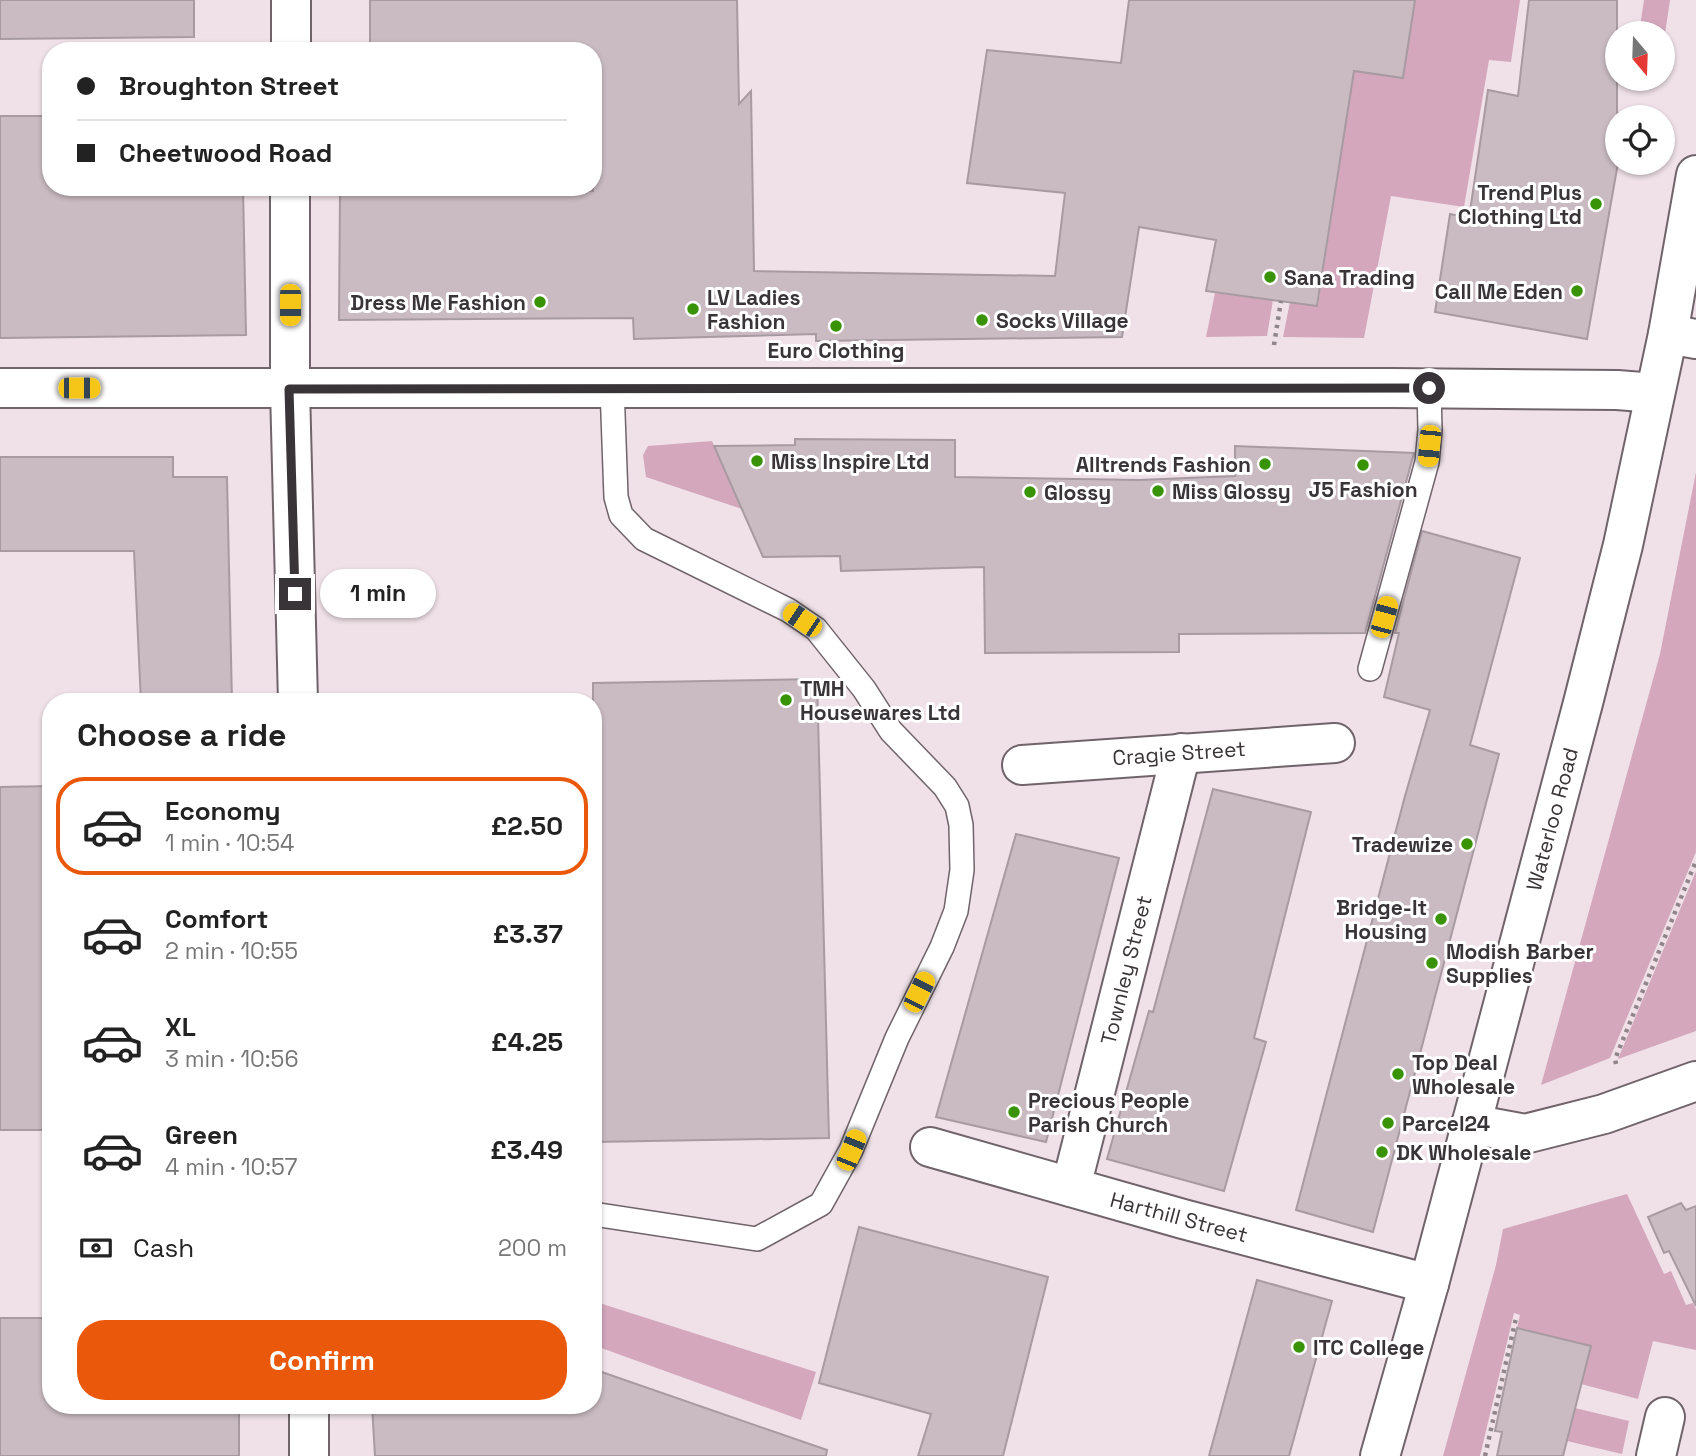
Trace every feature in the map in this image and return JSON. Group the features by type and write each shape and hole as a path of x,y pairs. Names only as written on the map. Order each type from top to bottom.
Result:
{"street":[{"path":"291,0 291,42"},
{"name":"Waterloo Road","path":"1380,1456 1429,1284 1593,664 1623,545 1655,393 1682,336 1696,176"},
{"path":"290,196 289,389 298,693"},
{"path":"0,388 1429,388 1618,390 1655,393"},
{"name":"Cragie Street","path":"1022,765 1335,743"},
{"name":"Townley Street","path":"1071,1187 1181,753"},
{"path":"1471,1124 1525,1135 1604,1114 1696,1081"},
{"name":"Harthill Street","path":"930,1147 1429,1284"},
{"path":"309,1414 309,1456"},
{"path":"1656,1456 1665,1417"}],"lane":[{"path":"602,1215 757,1239 821,1204 851,1150 897,1038 947,935 956,911 962,870 961,825 957,806 946,787 891,731 864,689 816,629 788,610 644,539 621,515 616,497 612,387"},
{"path":"1370,669 1427,462 1430,429 1429,388"}],"path":[{"path":"1274,345 1281,301"},
{"path":"1616,1067 1615,1059 1696,861"},
{"path":"1485,1456 1516,1318"}],"shaded area":[{"path":"1415,0 1520,0 1511,62 1489,60 1464,207 1391,196 1364,338 1283,337 1290,302 1318,305 1354,71 1403,77"},
{"path":"1644,0 1670,0 1667,21 1641,21"},
{"path":"1215,293 1273,300 1267,336 1206,337"},
{"path":"712,441 742,509 646,477 643,455 648,446"},
{"path":"1696,472 1696,852 1610,1058 1541,1085 1660,654"},
{"path":"1696,871 1696,1031 1618,1059"},
{"path":"1627,1194 1664,1274 1671,1271 1686,1305 1693,1303 1696,1309 1696,1350 1653,1341 1638,1399 1581,1384 1591,1346 1517,1328 1520,1315 1514,1313 1480,1456 1443,1456 1496,1265 1503,1229"},
{"path":"602,1304 816,1372 801,1420 602,1348"},
{"path":"1575,1408 1629,1421 1622,1454 1567,1441"}],"building":[{"path":"0,0 194,0 194,37 0,39"},
{"path":"370,0 737,0 739,104 751,91 754,271 1055,276 1065,193 967,183 987,50 1121,63 1129,0 1415,0 1403,78 1354,71 1317,306 1206,291 1216,240 1139,227 1122,337 816,341 816,334 634,339 633,318 339,320 340,196 602,196 602,42 370,42"},
{"path":"1529,0 1617,0 1617,21 1605,21 1605,91 1617,91 1617,105 1605,105 1605,175 1616,175 1587,339 1435,312 1450,214 1469,218 1488,90 1518,96"},
{"path":"0,116 42,116 42,196 243,196 246,335 0,338"},
{"path":"795,439 955,440 955,477 1139,480 1235,476 1235,446 1414,453 1365,633 1179,634 1179,652 985,653 984,567 841,571 840,556 763,557 714,446 795,445"},
{"path":"0,457 173,457 173,477 227,477 232,693 141,693 134,551 0,551"},
{"path":"1422,531 1520,558 1470,745 1499,754 1373,1232 1296,1210 1430,710 1384,697 1399,633 1395,633"},
{"path":"817,679 829,1138 602,1142 602,693 593,693 593,683"},
{"path":"42,786 42,1130 0,1130 0,787"},
{"path":"1213,789 1311,812 1254,1038 1266,1042 1224,1191 1107,1159 1149,1011 1153,1012"},
{"path":"1016,834 1119,858 1046,1142 936,1117"},
{"path":"1681,1203 1686,1210 1696,1206 1696,1306 1669,1251 1664,1253 1648,1217"},
{"path":"859,1227 1048,1277 1003,1456 918,1456 931,1414 819,1383"},
{"path":"1257,1280 1332,1301 1289,1456 1209,1456"},
{"path":"0,1318 42,1318 42,1414 239,1414 239,1456 0,1456"},
{"path":"1517,1328 1591,1346 1563,1456 1497,1456 1502,1432 1495,1431"},
{"path":"602,1372 827,1450 826,1456 375,1456 373,1414 602,1414"}],"place":[{"name":"Trend Plus Clothing Ltd","path":"1596,204"},
{"name":"Sana Trading","path":"1270,277"},
{"name":"Call Me Eden","path":"1577,291"},
{"name":"Dress Me Fashion","path":"540,302"},
{"name":"LV Ladies Fashion","path":"693,309"},
{"name":"Socks Village","path":"982,320"},
{"name":"Euro Clothing","path":"836,326"},
{"name":"Miss Inspire Ltd","path":"757,461"},
{"name":"Alltrends Fashion","path":"1265,464"},
{"name":"J5 Fashion","path":"1363,465"},
{"name":"Miss Glossy","path":"1158,491"},
{"name":"Glossy","path":"1030,492"},
{"name":"TMH Housewares Ltd","path":"786,700"},
{"name":"Tradewize","path":"1467,844"},
{"name":"Bridge-It Housing","path":"1441,919"},
{"name":"Modish Barber Supplies","path":"1432,963"},
{"name":"Top Deal Wholesale","path":"1398,1074"},
{"name":"Precious People Parish Church","path":"1014,1112"},
{"name":"Parcel24","path":"1388,1123"},
{"name":"DK Wholesale","path":"1382,1152"},
{"name":"ITC College","path":"1299,1347"}],"route":[{"path":"295,594 289,389 1429,388"}]}
